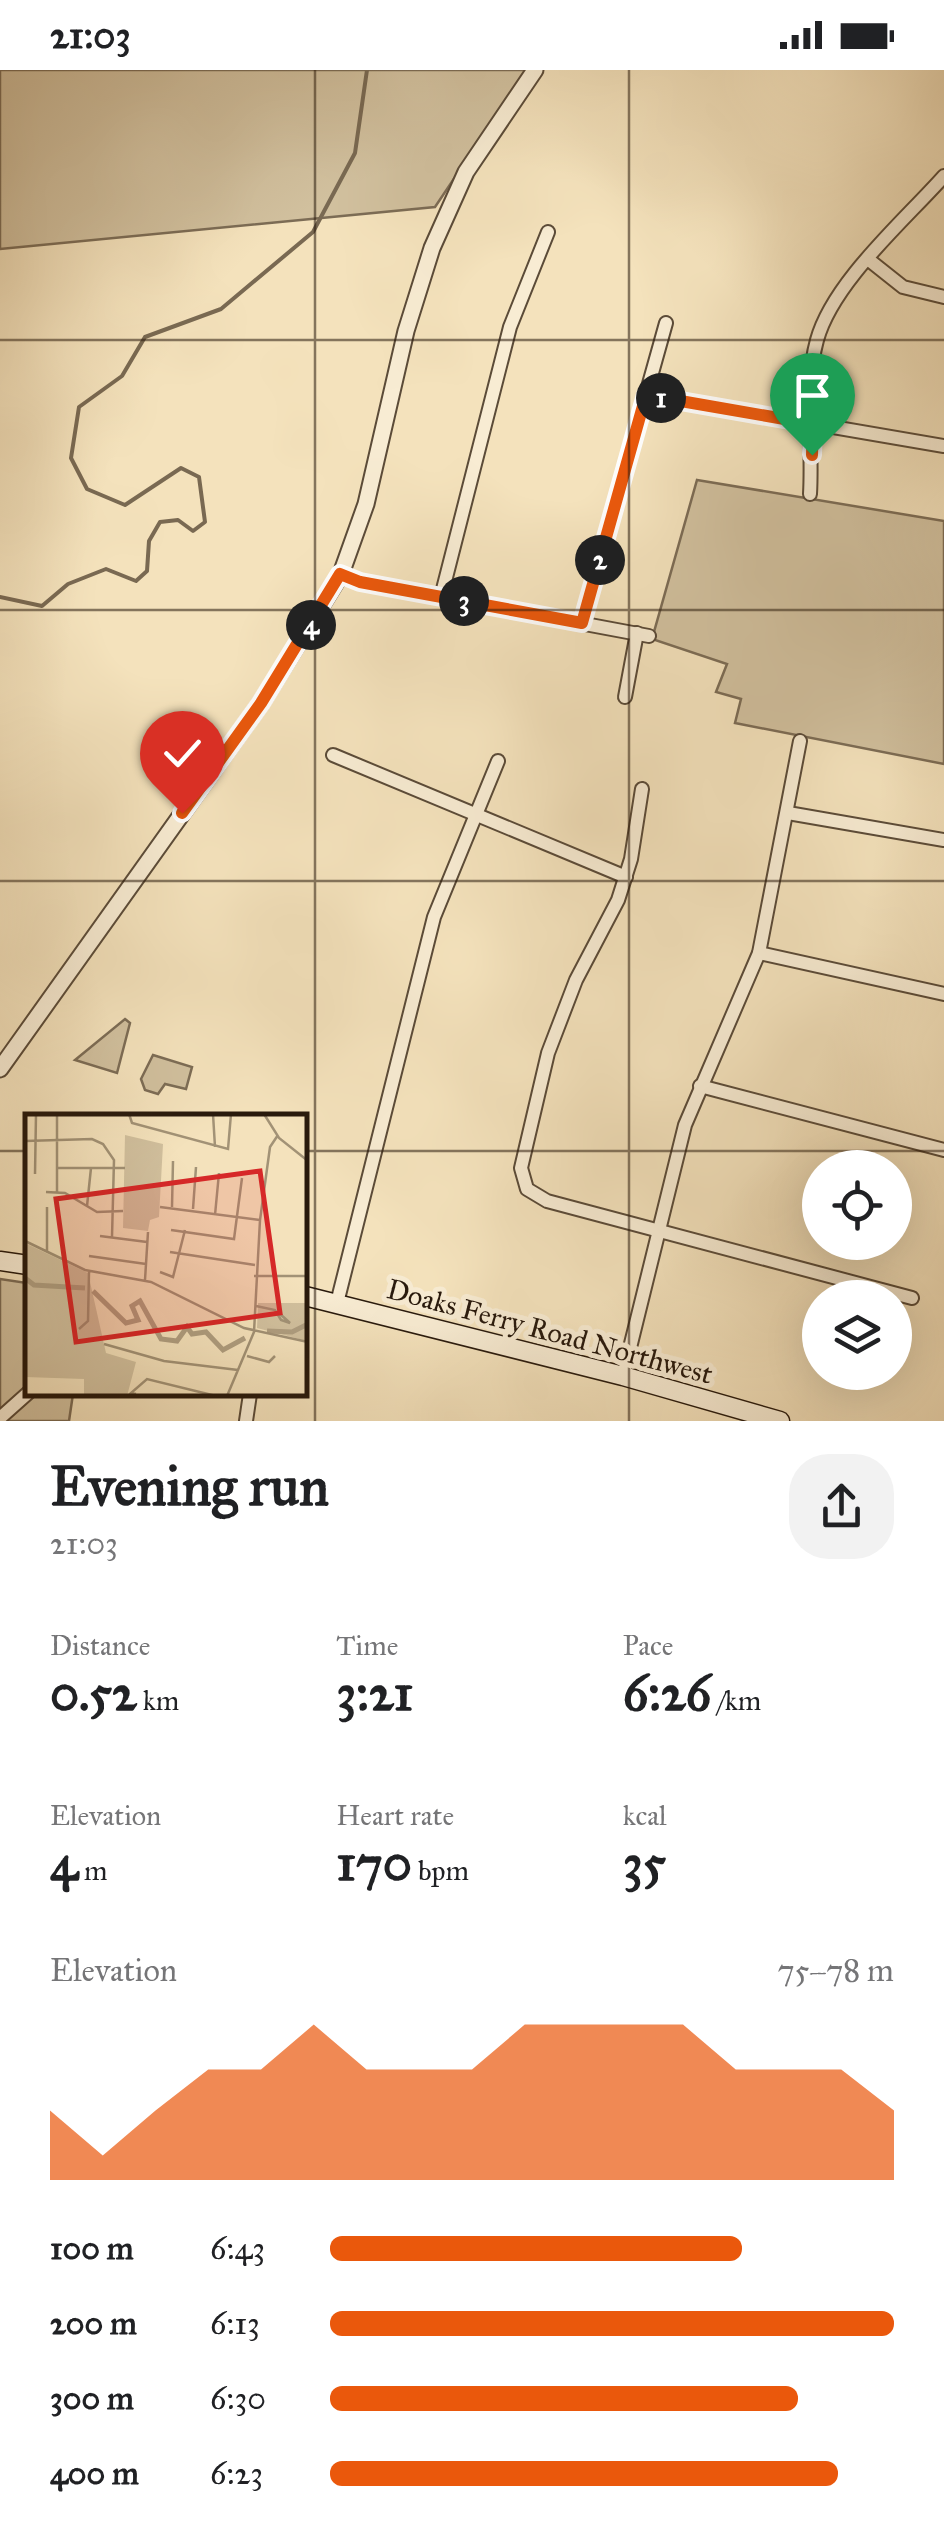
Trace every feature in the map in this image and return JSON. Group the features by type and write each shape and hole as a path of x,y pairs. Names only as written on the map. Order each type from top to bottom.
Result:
{"main road":[{"path":"0,1261 25,1265"},
{"name":"Doaks Ferry Road Northwest","path":"308,1297 623,1376 780,1421"}],"street":[{"path":"0,1068 261,703 340,574 366,504 406,331 432,248 466,172 534,70"},
{"path":"810,494 816,342 837,297 944,176"},
{"path":"441,596 510,328 548,232"},
{"path":"869,260 902,287 944,297"},
{"path":"582,623 666,323"},
{"path":"646,395 944,446"},
{"path":"340,574 643,634 625,697"},
{"path":"623,1376 658,1229 700,1086 733,1022 760,953 800,741"},
{"path":"333,755 626,877"},
{"path":"337,1303 422,961 498,760"},
{"path":"642,789 626,877 608,924 576,980 548,1054 521,1168 527,1189 547,1202 846,1280"},
{"path":"788,812 944,840"},
{"path":"760,953 944,994"},
{"path":"700,1086 944,1150"},
{"path":"1,1415 25,1395"},
{"path":"246,1421 250,1396"}],"shaded area":[{"path":"0,70 527,70 435,207 0,249"},
{"path":"697,480 944,521 944,764 735,723 741,699 716,692 727,664 652,639"},
{"path":"125,1019 130,1023 117,1073 75,1060"},
{"path":"153,1055 192,1067 186,1089 165,1084 158,1094 145,1090 141,1079"},
{"path":"0,1279 25,1283 25,1396 73,1396 69,1421 0,1421"}],"waterway":[{"path":"0,597 42,606 68,584 106,569 136,581 147,571 149,541 160,522 178,520 193,531 205,522 199,477 181,468 125,505 87,489 71,458 79,407 122,376 145,337 221,309 313,232 355,153 367,70"}],"route":[{"path":"182,813 261,703 340,574 360,582 582,623 646,395 813,424 812,455"}]}
